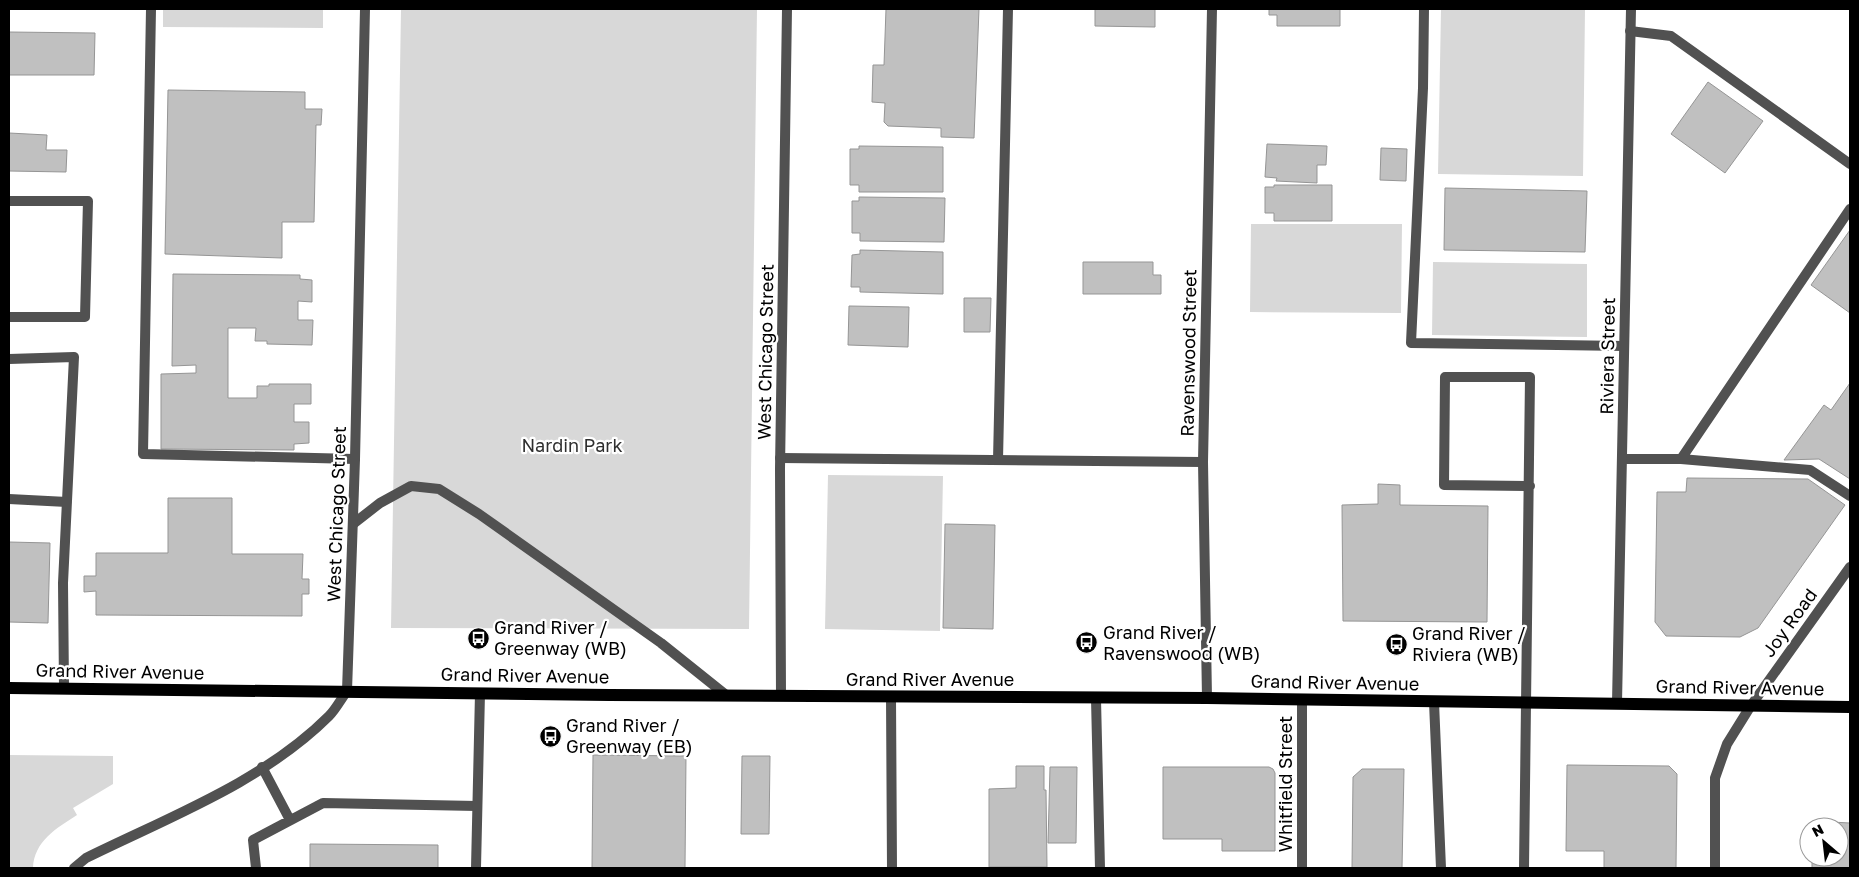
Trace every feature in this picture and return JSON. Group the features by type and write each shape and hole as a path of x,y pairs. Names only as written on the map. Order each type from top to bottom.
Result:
{"main road":[{"name":"Grand River Avenue","path":"9,688 891,697 1207,698 1302,701 1850,707"}],"street":[{"path":"151,9 143,454 355,459"},
{"name":"West Chicago Street","path":"347,691 355,459 365,9"},
{"name":"West Chicago Street","path":"781,696 780,458 787,9"},
{"path":"998,460 1008,9"},
{"name":"Ravenswood Street","path":"1207,698 1203,462 1212,9"},
{"path":"1424,9 1423,88 1411,343 1624,346"},
{"name":"Riviera Street","path":"1617,703 1631,9"},
{"path":"1630,31 1671,36 1850,164"},
{"path":"9,201 88,201 85,317 9,317"},
{"path":"1681,459 1850,209"},
{"path":"9,359 74,357 63,583 64,688"},
{"path":"1524,868 1525,703 1530,486 1530,377 1445,376 1444,485 1530,486"},
{"path":"780,458 1203,462"},
{"path":"1622,459 1681,459 1810,470 1850,496"},
{"path":"353,524 380,503 410,486 438,489 479,514 661,643 726,695"},
{"path":"9,499 68,502"},
{"name":"Joy Road","path":"1715,868 1715,778 1727,744 1750,707 1850,567"},
{"path":"74,868 86,858 234,786 290,750 330,715 347,691"},
{"path":"476,868 480,693"},
{"path":"891,697 892,868"},
{"path":"1096,698 1100,868"},
{"name":"Whitfield Street","path":"1302,701 1302,868"},
{"path":"1434,702 1441,868"},
{"path":"262,768 290,820"},
{"path":"256,868 253,840 323,803 477,806"}],"green space":[{"path":"163,9 323,9 323,28 163,27"},
{"name":"Nardin Park","path":"401,9 757,9 749,629 391,628"},
{"path":"1441,9 1585,9 1583,176 1438,174"},
{"path":"1251,224 1402,224 1401,313 1250,312"},
{"path":"1433,262 1587,264 1587,337 1432,335"},
{"path":"828,475 943,476 940,631 825,629"},
{"path":"9,755 113,756 113,784 73,808 77,815 55,830 42,843 37,850 33,868 9,868"}],"building":[{"path":"886,9 979,9 974,138 941,137 941,128 888,126 884,122 885,103 872,102 873,65 884,65"},
{"path":"1095,9 1155,9 1155,27 1095,26"},
{"path":"1269,9 1340,9 1340,26 1277,26 1277,15 1269,15"},
{"path":"9,32 95,33 94,75 9,75"},
{"path":"1708,82 1763,121 1725,173 1671,134"},
{"path":"168,90 305,92 305,109 322,109 321,125 316,125 314,222 282,222 282,258 165,254"},
{"path":"9,133 47,135 46,150 67,150 66,172 9,171"},
{"path":"1267,144 1327,146 1326,165 1317,165 1317,183 1276,181 1277,178 1265,177"},
{"path":"859,146 943,147 943,192 859,192 859,185 850,185 850,149 859,149"},
{"path":"1381,148 1407,149 1406,181 1380,180"},
{"path":"1274,185 1332,185 1332,221 1274,221 1274,213 1265,213 1265,187 1274,187"},
{"path":"1445,188 1587,191 1585,252 1444,250"},
{"path":"859,197 945,198 944,242 860,241 860,233 852,233 852,201 859,201"},
{"path":"1850,230 1850,313 1811,285"},
{"path":"860,250 943,252 943,294 860,292 860,287 851,287 852,255 860,254"},
{"path":"1083,262 1153,262 1153,275 1161,275 1161,294 1083,294"},
{"path":"173,274 300,275 300,279 312,280 312,302 298,301 298,320 313,320 312,345 267,344 267,341 255,341 256,328 228,328 228,398 257,398 257,386 269,386 269,384 311,384 311,404 294,404 294,422 309,422 309,443 294,444 294,450 161,449 161,374 196,373 196,365 172,366"},
{"path":"964,298 991,298 990,332 964,332"},
{"path":"849,306 909,307 908,347 848,345"},
{"path":"1850,383 1850,479 1819,459 1784,460 1824,405 1831,410"},
{"path":"1687,478 1808,479 1845,505 1758,628 1740,637 1666,636 1655,622 1657,492 1686,492"},
{"path":"1378,484 1400,485 1400,505 1488,506 1487,622 1343,621 1342,505 1378,504"},
{"path":"168,498 232,498 232,554 303,554 302,579 309,579 309,594 302,594 302,616 96,615 96,591 84,592 84,576 96,576 96,553 168,553"},
{"path":"945,524 995,525 993,629 943,628"},
{"path":"9,542 50,543 48,623 9,622"},
{"path":"593,755 686,756 685,868 592,868"},
{"path":"742,756 770,756 769,834 741,834"},
{"path":"1567,765 1669,766 1677,774 1676,868 1604,868 1604,851 1566,851"},
{"path":"1016,766 1044,766 1047,867 989,867 989,789 1016,788"},
{"path":"1050,767 1077,767 1076,843 1048,843"},
{"path":"1163,767 1269,767 1273,769 1275,773 1275,851 1222,851 1222,839 1163,839"},
{"path":"1362,769 1404,769 1402,868 1352,868 1353,777"},
{"path":"1850,823 1850,868 1812,868 1849,867"},
{"path":"310,844 438,845 438,868 310,868"}],"place":[{"name":"Grand River / Greenway (WB)","path":"478,638"},
{"name":"Grand River / Ravenswood (WB)","path":"1087,643"},
{"name":"Grand River / Riviera (WB)","path":"1396,644"},
{"name":"Grand River / Greenway (EB)","path":"550,736"}]}
